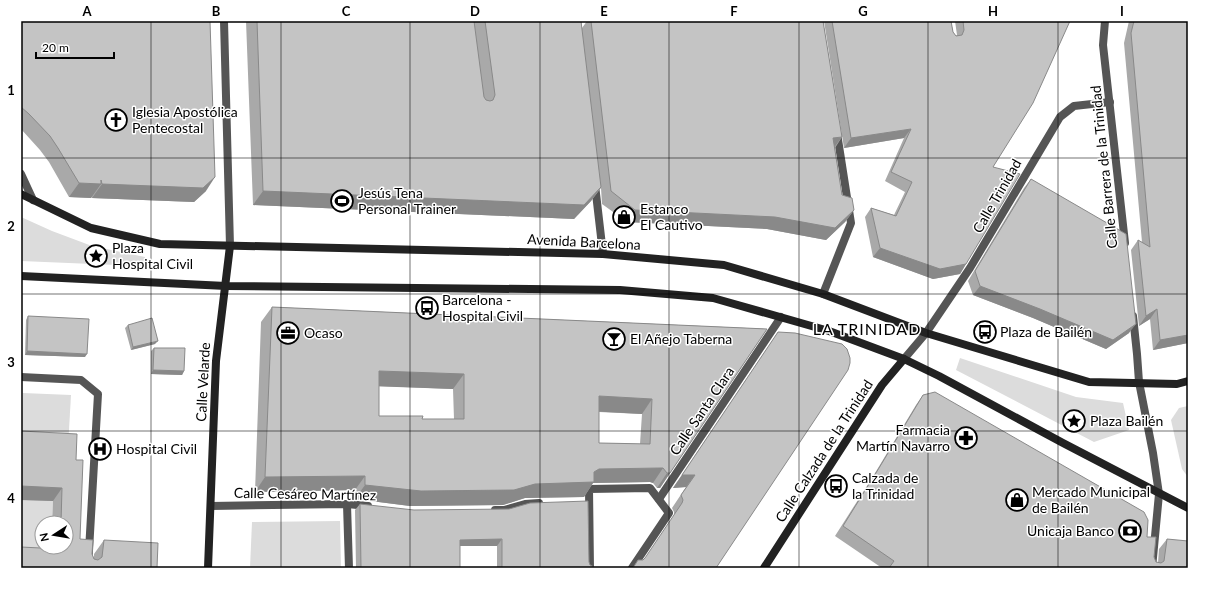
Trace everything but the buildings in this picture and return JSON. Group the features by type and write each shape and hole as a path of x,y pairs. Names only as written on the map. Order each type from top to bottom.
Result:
{"main road":[{"path":"21,194 91,228 160,244 230,246"},
{"name":"Avenida Barcelona","path":"230,246 604,254 724,265 823,294 926,334"},
{"name":"Calle Velarde","path":"208,568 216,361 230,246"},
{"path":"21,276 226,286 620,290 713,298 829,331 904,359 940,376 1159,494 1188,508"},
{"path":"926,334 1089,382 1177,384 1188,381"},
{"name":"Calle Calzada de la Trinidad","path":"764,568 882,385 904,359"}],"street":[{"path":"224,21 230,246"},
{"name":"Calle Barrera de la Trinidad","path":"1105,21 1102,45 1110,102 1126,249"},
{"name":"Calle Trinidad","path":"926,334 970,268 1060,117 1074,106 1110,102"},
{"path":"823,294 851,223 835,122"},
{"path":"21,174 33,200"},
{"path":"594,176 604,254"},
{"path":"1132,309 1137,354 1138,382 1153,454 1159,494 1152,568"},
{"name":"Calle Santa Clara","path":"659,499 781,317"},
{"name":"Calle Calzada de la Trinidad","path":"904,359 926,334"},
{"path":"21,377 81,380 98,394 88,568"},
{"path":"590,568 586,502 589,489 650,488 669,513 632,568"},
{"path":"489,510 504,510 525,504 546,503"},
{"path":"347,504 349,568"},
{"name":"Calle Cesáreo Martínez","path":"211,506 347,504 379,508"}],"shaded area":[{"path":"21,217 52,231 92,246 145,257 144,263 140,266 21,261"},
{"path":"960,358 1076,397 1123,403 1129,430 1094,442 956,370"},
{"path":"23,393 71,395 68,447 21,445"},
{"path":"1188,406 1188,477 1182,469 1171,420 1179,408"},
{"path":"21,500 53,501 52,515 34,515 34,555 50,555 50,563 21,561"},
{"path":"340,521 341,568 250,568 252,522"}],"place":[{"name":"Iglesia Apostólica Pentecostal","path":"116,120"},
{"name":"Jesús Tena Personal Trainer","path":"342,201"},
{"name":"Estanco El Cautivo","path":"624,217"},
{"name":"Plaza Hospital Civil","path":"96,256"},
{"name":"Barcelona - Hospital Civil","path":"427,308"},
{"name":"Plaza de Bailén","path":"985,332"},
{"name":"Ocaso","path":"288,333"},
{"name":"El Añejo Taberna","path":"614,339"},
{"name":"Plaza Bailén","path":"1074,421"},
{"name":"Farmacia Martín Navarro","path":"966,438"},
{"name":"Hospital Civil","path":"100,449"},
{"name":"Calzada de la Trinidad","path":"836,486"},
{"name":"Mercado Municipal de Bailén","path":"1017,500"},
{"name":"Unicaja Banco","path":"1130,531"}],"district":[{"name":"LA TRINIDAD","path":"867,329"}]}
